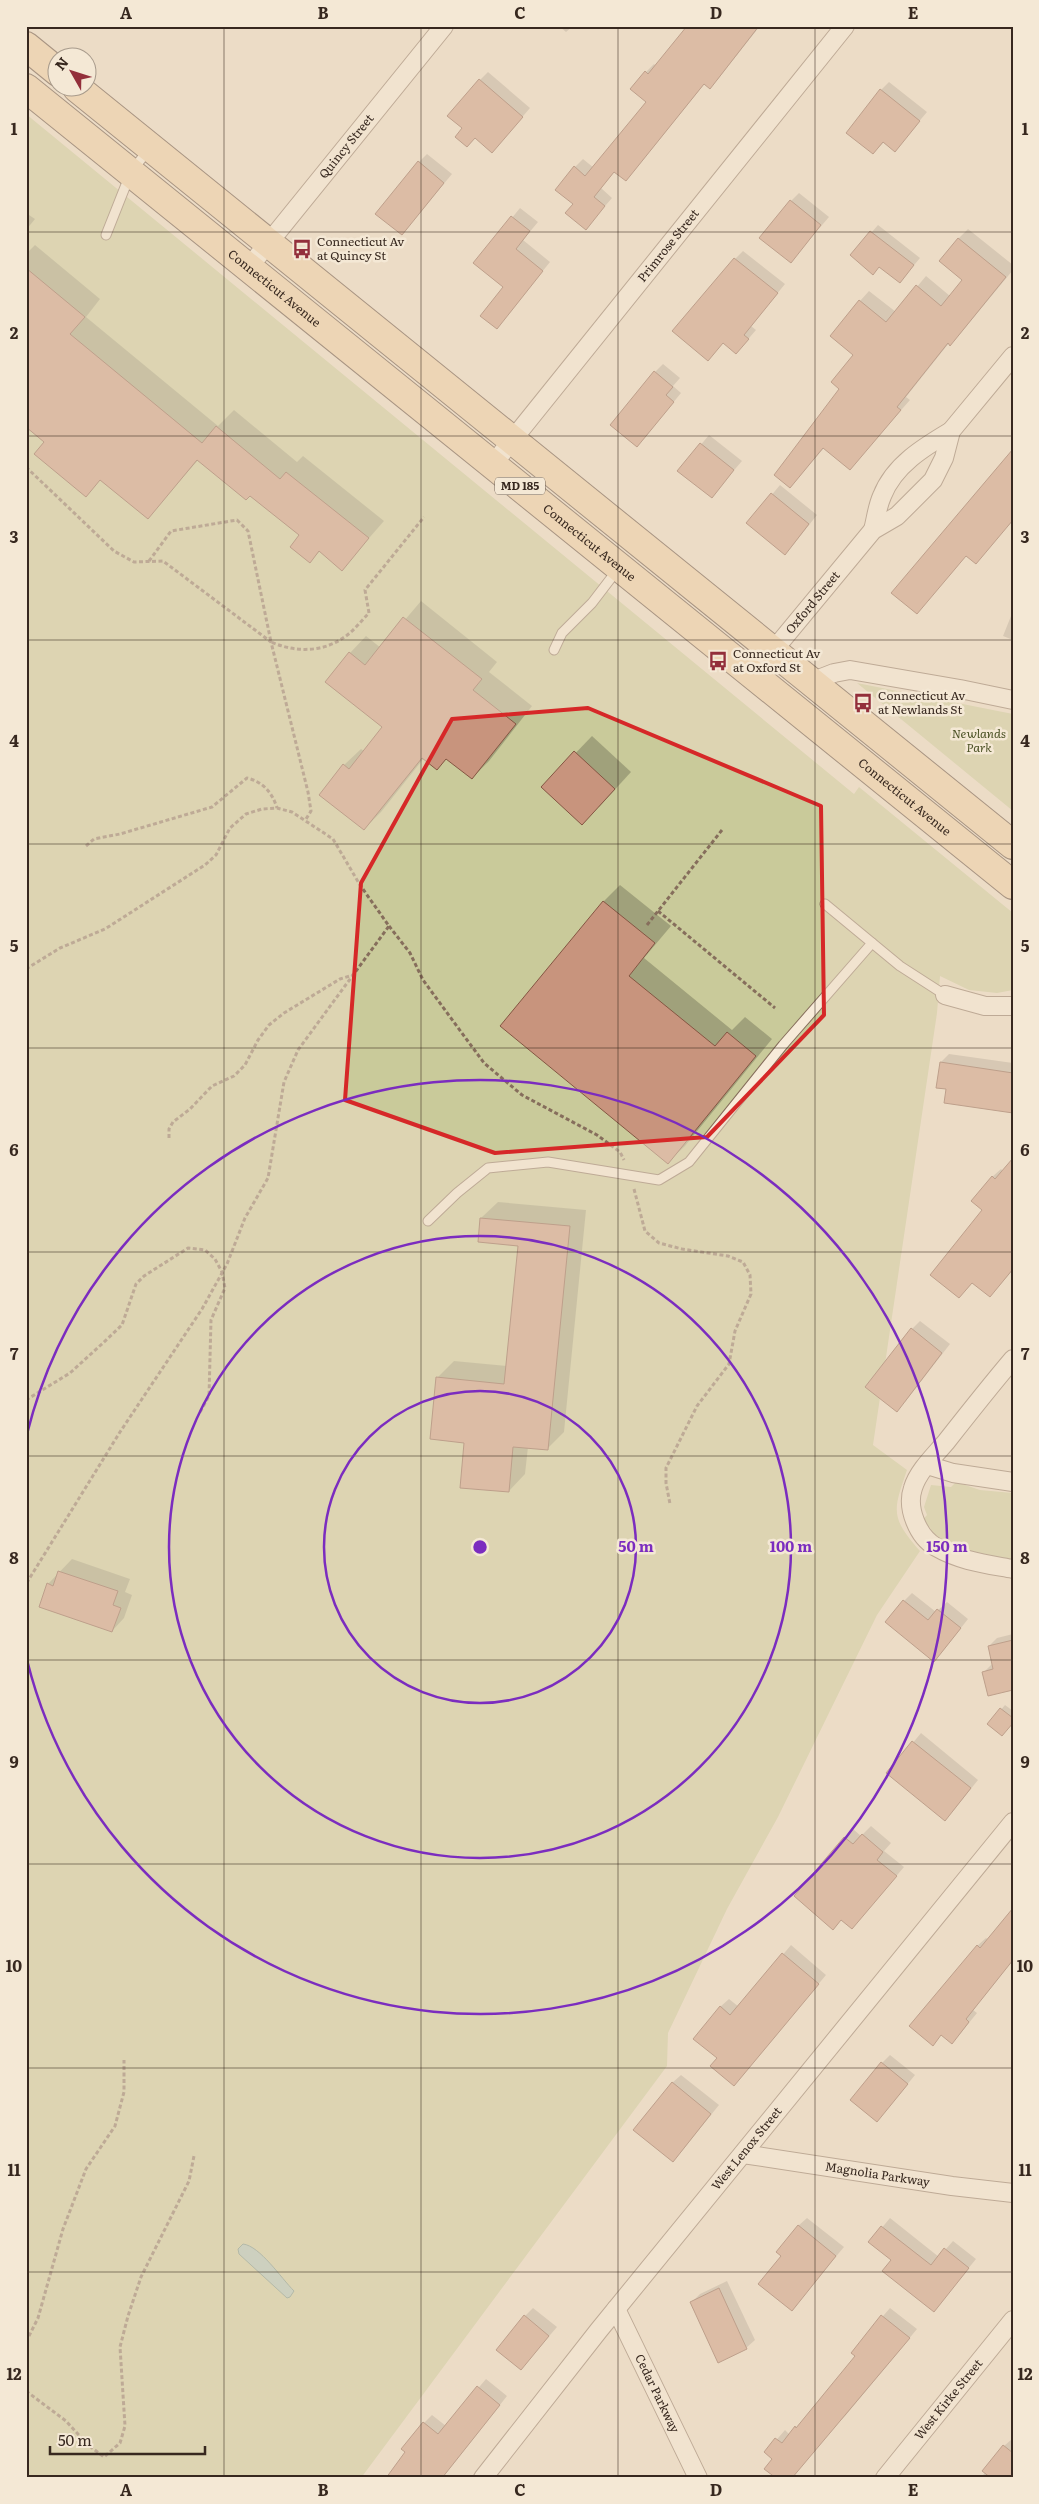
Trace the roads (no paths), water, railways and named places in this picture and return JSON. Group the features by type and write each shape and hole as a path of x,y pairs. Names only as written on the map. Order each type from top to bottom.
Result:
{"main road":[{"path":"26,46 48,64"},
{"name":"Connecticut Avenue","path":"26,88 1013,885"},
{"name":"MD 185","path":"89,98 1013,845"}],"street":[{"name":"Quincy Street","path":"249,268 444,26"},
{"name":"Primrose Street","path":"493,464 845,26"},
{"name":"Oxford Street","path":"873,530 882,496 891,480 908,460 951,431 1013,356"},
{"name":"Oxford Street","path":"753,675 873,530 896,516 933,480 944,458 951,431"},
{"path":"812,682 834,673 850,670 1013,700"},
{"path":"945,995 985,1006 1013,1006"},
{"path":"1013,1358 927,1465 913,1487 910,1503 918,1528 924,1538 935,1547 967,1561 1013,1569"},
{"path":"927,1465 953,1472 1013,1482"},
{"name":"West Lenox Street","path":"483,2478 616,2310 1013,1822"},
{"name":"Magnolia Parkway","path":"743,2154 952,2186 1013,2193"},
{"name":"Cedar Parkway","path":"616,2310 698,2478"},
{"name":"West Kirke Street","path":"885,2478 1013,2320"}],"lane":[{"path":"106,235 131,172 150,147"},
{"path":"554,650 562,633 577,618 619,567"},
{"path":"825,904 900,966 945,995"},
{"path":"428,1221 457,1193 488,1168 548,1162 658,1180 689,1162 784,1045 872,943"}],"place":[{"name":"Connecticut Av at Quincy St","path":"302,249"},
{"name":"Connecticut Av at Oxford St","path":"718,661"},
{"name":"Connecticut Av at Newlands St","path":"863,703"}],"park label":[{"name":"Newlands Park","path":"979,741"}]}
